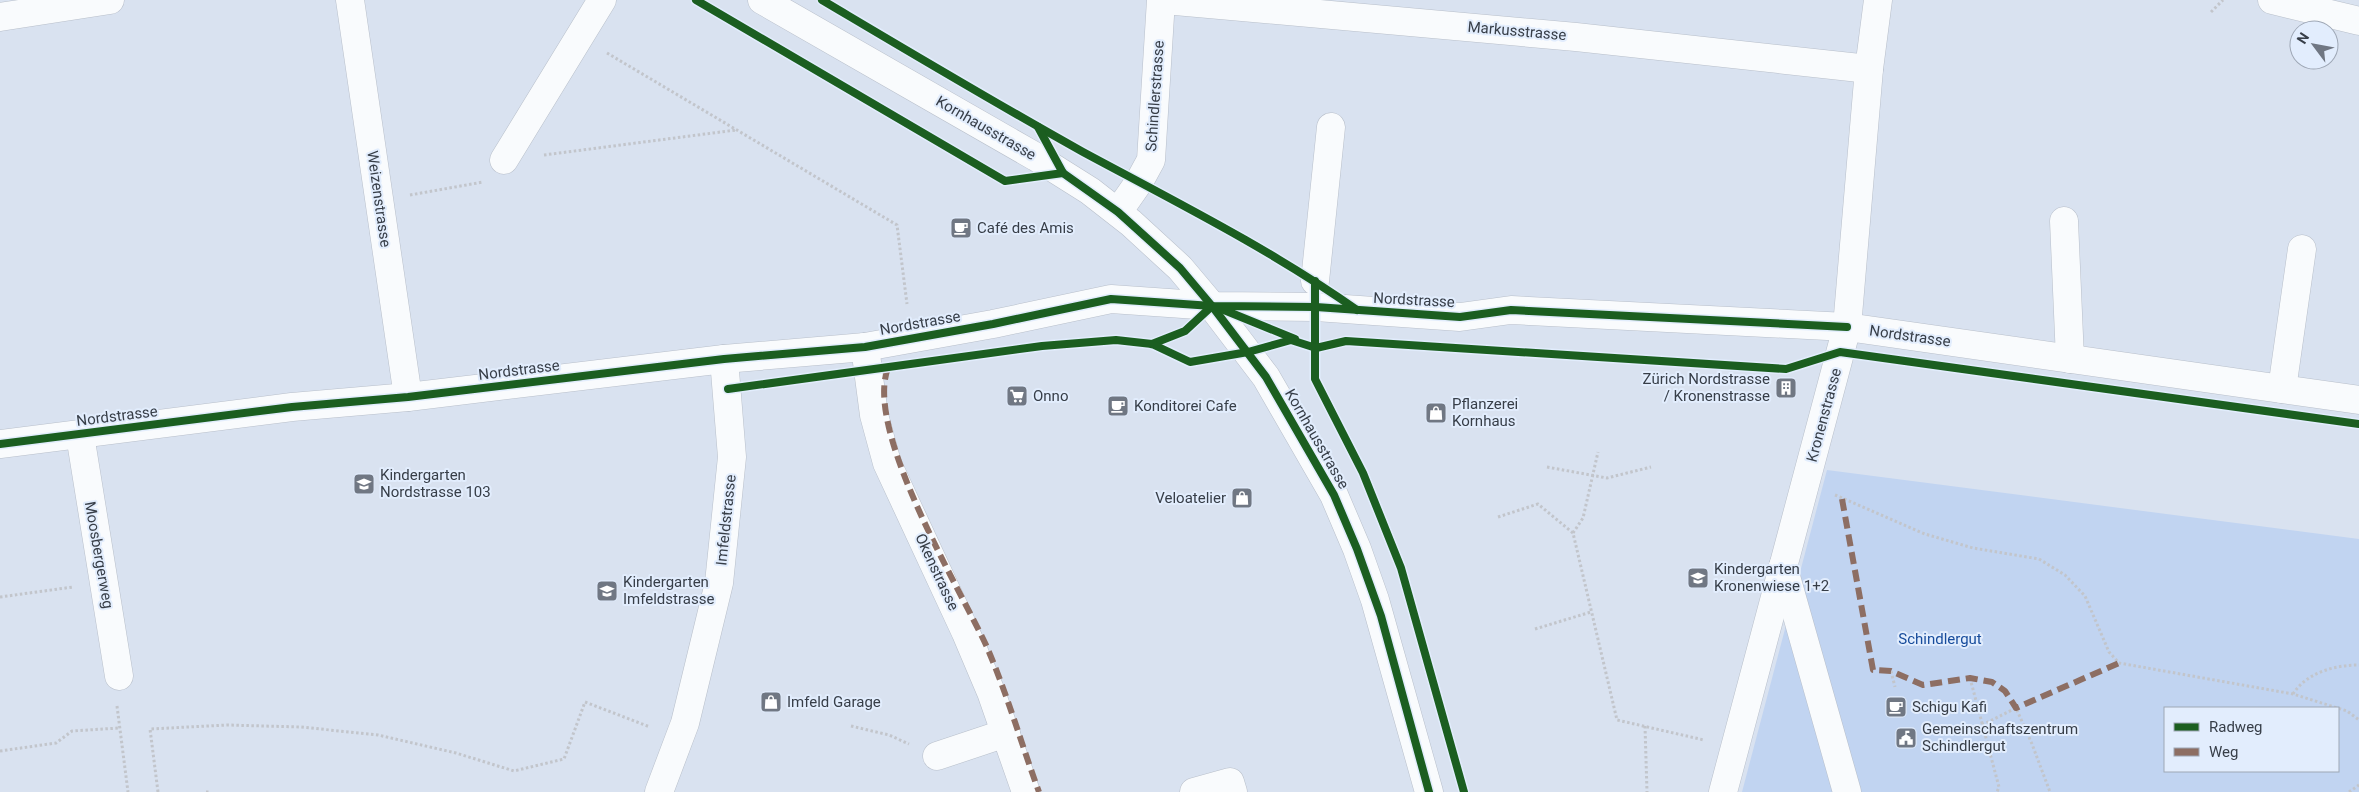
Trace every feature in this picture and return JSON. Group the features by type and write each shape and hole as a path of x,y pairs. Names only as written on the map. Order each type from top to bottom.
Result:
{"street":[{"path":"0,17 110,0"},
{"name":"Weizenstrasse","path":"350,0 408,397"},
{"path":"504,160 602,0"},
{"name":"Kornhausstrasse","path":"762,0 1063,173 1118,212 1180,268 1212,306 1266,377 1334,495 1357,549 1375,600 1429,792"},
{"name":"Schindlerstrasse","path":"1118,212 1151,160 1163,0"},
{"name":"Markusstrasse","path":"1163,0 1576,36 1869,69"},
{"name":"Kronenstrasse","path":"1723,792 1846,327 1869,69 1878,0"},
{"path":"2272,0 2359,21"},
{"path":"1315,280 1331,127"},
{"path":"2064,221 2070,359"},
{"path":"2282,389 2302,249"},
{"name":"Nordstrasse","path":"0,444 292,407 408,397 724,359 865,347 993,324 1111,299 1212,306 1316,307 1460,317 1511,310 1846,327 2359,400"},
{"name":"Okenstrasse","path":"865,347 874,414 887,462 966,633 1006,733 1026,792"},
{"name":"Imfeldstrasse","path":"659,792 685,723 719,583 732,457 724,359"},
{"name":"Moosbergerweg","path":"80,434 119,676"},
{"path":"1782,564 1847,792"},
{"path":"937,756 1006,733"},
{"path":"1194,792 1230,782 1233,792"}],"path":[{"path":"2210,12 2223,0"},
{"path":"580,37 897,225 907,304"},
{"path":"404,196 502,179 504,160 738,130"},
{"path":"1572,533 1583,518 1598,452"},
{"path":"1547,467 1607,478 1652,467"},
{"path":"1805,486 1837,495 1925,534 1973,548 2039,560 2065,575 2085,596 2109,652 2119,663 2293,694 2334,707"},
{"path":"1498,516 1538,504 1572,533 1617,720 1706,740"},
{"path":"0,597 104,583"},
{"path":"1535,629 1591,612"},
{"path":"2293,694 2300,683 2315,673 2349,665 2359,665"},
{"path":"1891,671 1895,687"},
{"path":"1970,678 1998,787 1997,792"},
{"path":"158,792 150,729 227,725 301,727 368,734 456,753 514,770 564,759 585,702 653,728"},
{"path":"116,706 128,792"},
{"path":"1982,725 2016,708 2050,792"},
{"path":"2339,708 2347,711 2359,720"},
{"path":"851,726 889,735"},
{"path":"1645,726 1647,792"},
{"path":"0,751 56,743 72,730 119,728"},
{"path":"2349,792 2359,785"}],"green space":[{"name":"Schindlergut","path":"1827,470 2359,539 2359,792 1742,792"}],"marked path":[{"path":"888,368 884,395 889,429 901,467 936,547 994,663 1039,792"},
{"path":"1842,499 1873,670 1891,671 1923,685 1970,678 1992,682 2005,691 2016,708 2119,663"}],"cycle path":[{"path":"696,0 1005,181 1063,173"},
{"path":"822,0 1083,152 1257,246 1357,310"},
{"path":"1038,127 1063,173 1118,212 1180,268 1212,306 1266,377 1334,495 1357,549 1381,616 1429,792"},
{"path":"1315,281 1315,379 1363,473 1401,568 1464,792"},
{"path":"0,444 292,407 408,397 724,359 865,347 993,324 1111,299 1212,306 1316,307 1460,317 1511,310 1847,327"},
{"path":"1152,344 1185,331 1212,306"},
{"path":"1219,308 1295,339"},
{"path":"728,389 1042,346 1116,340 1152,344 1190,362 1248,352 1291,340 1316,348 1346,341 1786,369 1840,352 2359,424"}],"place":[{"name":"Café des Amis","path":"961,228"},
{"name":"Zürich Nordstrasse / Kronenstrasse","path":"1786,388"},
{"name":"Onno","path":"1017,396"},
{"name":"Konditorei Cafe","path":"1118,406"},
{"name":"Pflanzerei Kornhaus","path":"1436,413"},
{"name":"Kindergarten Nordstrasse 103","path":"364,484"},
{"name":"Veloatelier","path":"1242,498"},
{"name":"Kindergarten Kronenwiese 1+2","path":"1698,578"},
{"name":"Kindergarten Imfeldstrasse","path":"607,591"},
{"name":"Imfeld Garage","path":"771,702"},
{"name":"Schigu Kafi","path":"1896,707"},
{"name":"Gemeinschaftszentrum Schindlergut","path":"1906,738"}]}
